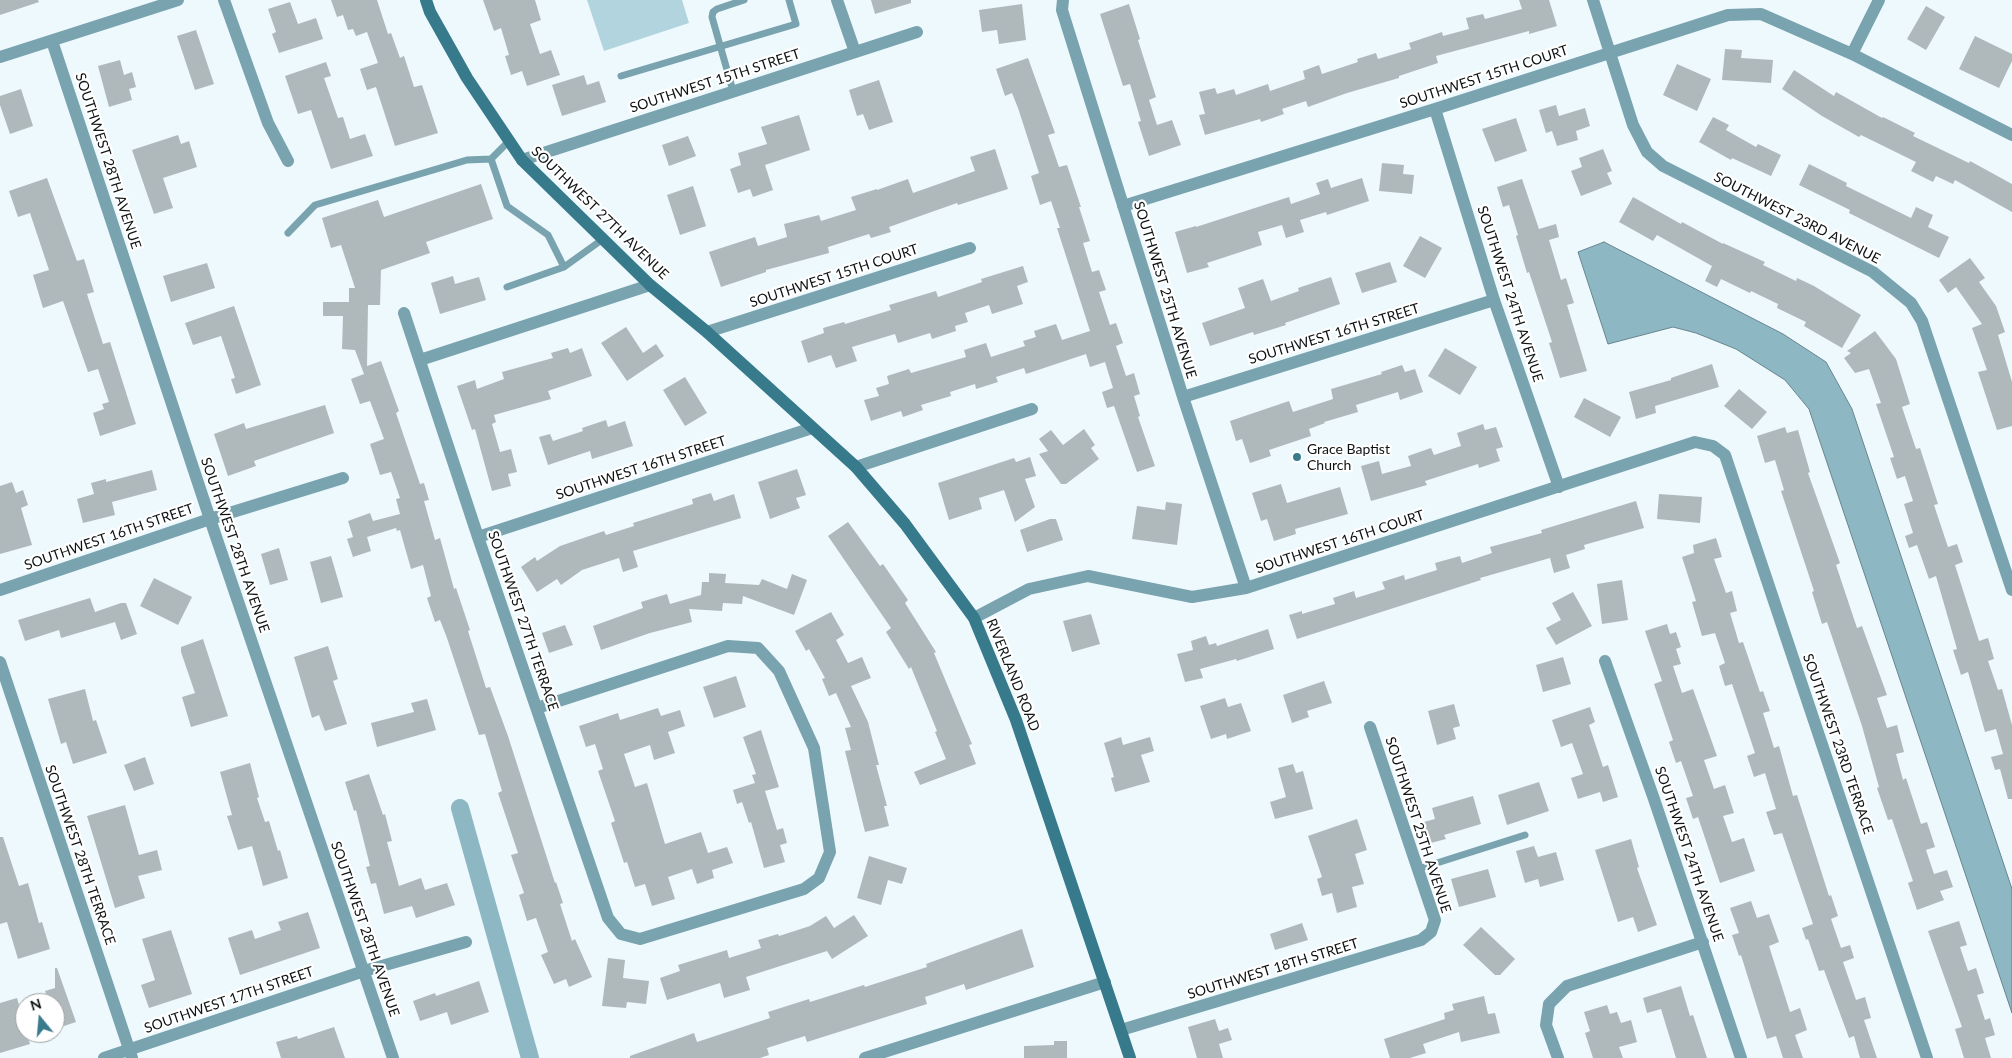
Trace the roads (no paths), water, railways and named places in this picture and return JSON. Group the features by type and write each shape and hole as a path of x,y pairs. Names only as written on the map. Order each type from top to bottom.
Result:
{"street":[{"path":"0,57 178,0"},
{"path":"224,0 268,123 288,161"},
{"name":"SOUTHWEST 27TH AVENUE","path":"426,0 430,12 467,78 522,160 650,285 707,332"},
{"path":"837,0 855,52"},
{"name":"SOUTHWEST 25TH AVENUE","path":"1063,0 1062,10 1183,397 1246,588"},
{"name":"SOUTHWEST 23RD AVENUE","path":"1593,0 1633,125 1647,152 1663,166 1873,272 1911,303 1922,321 2012,590"},
{"path":"1852,54 1879,0"},
{"name":"SOUTHWEST 15TH COURT","path":"1123,206 1435,109 1728,14 1762,14 1852,54 2012,135"},
{"name":"SOUTHWEST 15TH STREET","path":"522,160 917,32"},
{"name":"SOUTHWEST 28TH AVENUE","path":"52,40 210,519 393,1058"},
{"name":"SOUTHWEST 24TH AVENUE","path":"1435,109 1494,300 1559,487"},
{"name":"SOUTHWEST 15TH COURT","path":"707,332 970,248"},
{"path":"420,360 650,285"},
{"name":"SOUTHWEST 16TH STREET","path":"1183,397 1494,300"},
{"name":"SOUTHWEST 27TH TERRACE","path":"404,313 478,537 608,918 621,934 640,939 804,889 819,878 830,852 814,748 779,671 758,648 728,646 537,708"},
{"name":"RIVERLAND ROAD","path":"707,332 856,467 905,524 974,618 1016,720 1130,1058"},
{"path":"856,467 1032,409"},
{"name":"SOUTHWEST 16TH STREET","path":"478,537 812,428"},
{"name":"SOUTHWEST 16TH COURT","path":"974,618 1029,589 1088,576 1192,597 1246,588 1695,442 1713,446"},
{"name":"SOUTHWEST 23RD TERRACE","path":"1713,446 1725,455 1927,1058"},
{"name":"SOUTHWEST 16TH STREET","path":"0,590 210,519 343,478"},
{"name":"SOUTHWEST 24TH AVENUE","path":"1605,661 1703,942 1741,1058"},
{"name":"SOUTHWEST 28TH TERRACE","path":"0,662 131,1054"},
{"name":"SOUTHWEST 25TH AVENUE","path":"1370,728 1435,920 1431,932"},
{"name":"SOUTHWEST 18TH STREET","path":"1121,1030 1421,940 1431,932"},
{"name":"SOUTHWEST 17TH STREET","path":"104,1058 131,1054 364,971 466,942"},
{"path":"1558,1058 1546,1025 1549,1004 1567,986 1703,942"},
{"path":"865,1058 1105,982"}],"lane":[{"path":"732,91 712,17 713,12 744,0"},
{"path":"621,76 796,24 789,0"},
{"path":"288,233 314,205 468,160 490,159 509,141"},
{"path":"490,159 507,206 548,235 564,267"},
{"path":"507,287 564,267 603,239"},
{"path":"1418,869 1524,835"}],"waterway":[{"path":"460,808 530,1058"}],"place":[{"name":"Grace Baptist Church","path":"1297,457"}]}
